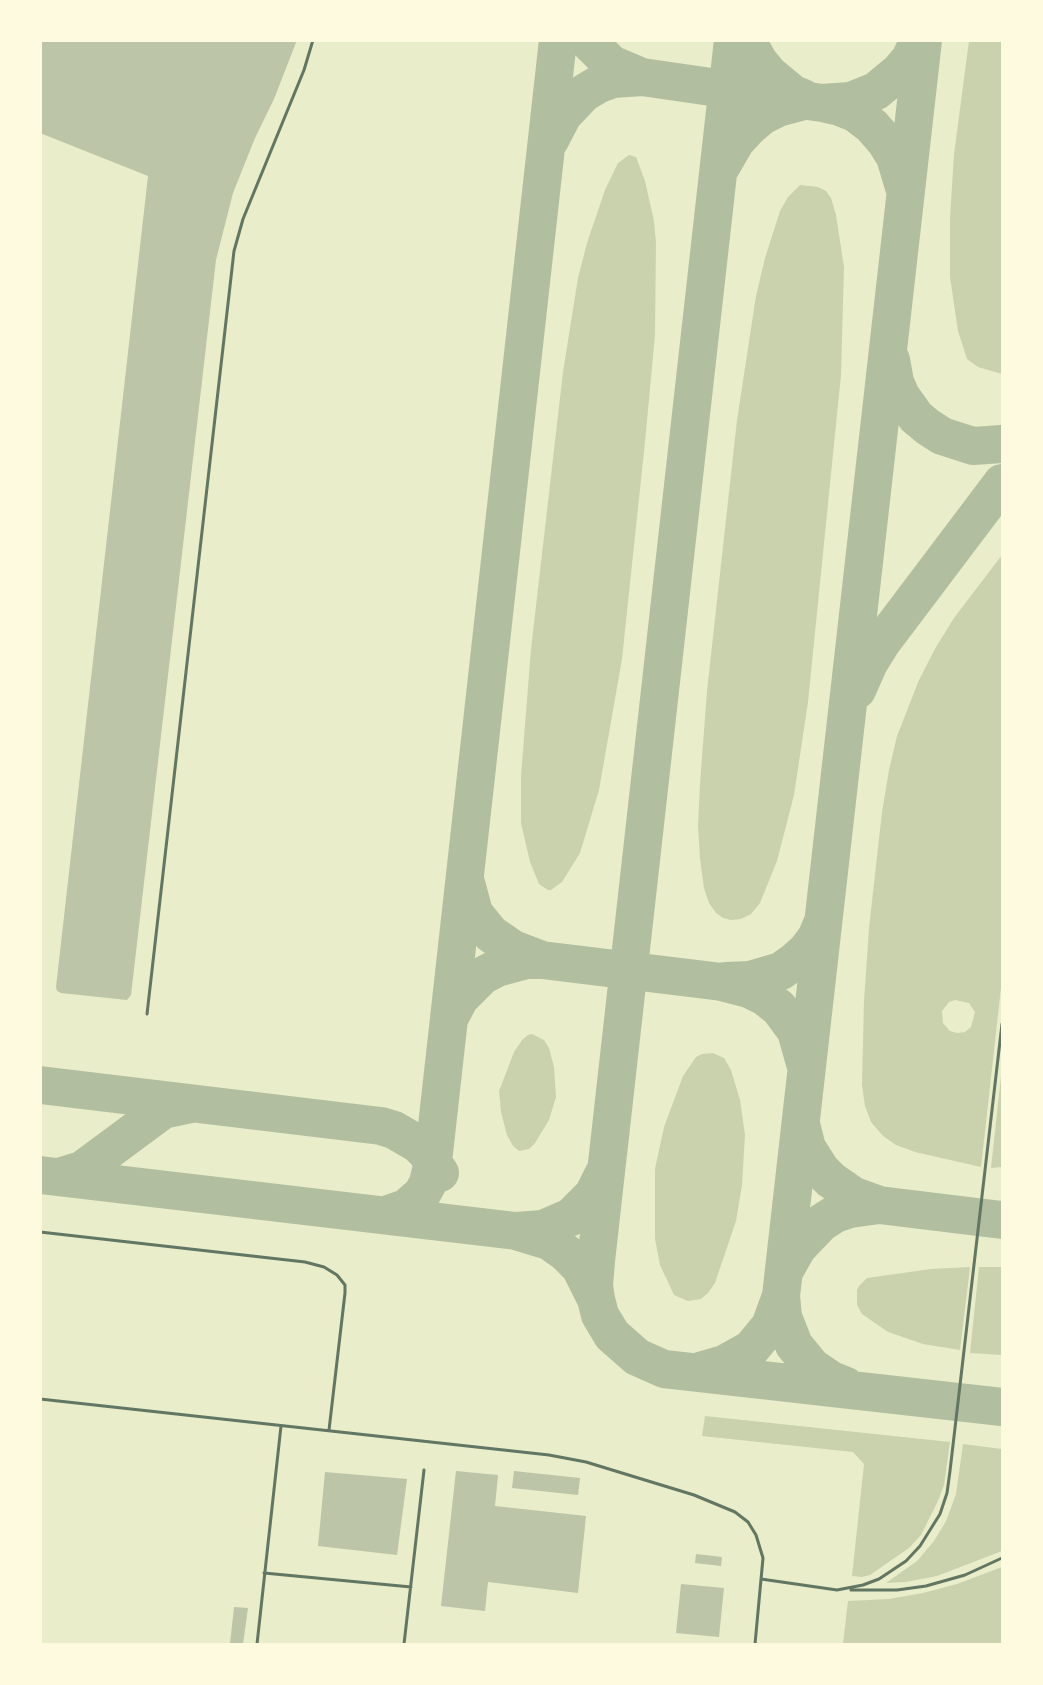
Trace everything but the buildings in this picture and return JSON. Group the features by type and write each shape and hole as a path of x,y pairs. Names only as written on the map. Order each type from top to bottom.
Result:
{"lane":[{"path":"147,1014 234,251 243,219 300,80 313,40"},
{"path":"844,1590 879,1579 906,1562 932,1530 940,1514 946,1493 1002,1024"},
{"path":"40,1232 305,1262 324,1267 337,1275 345,1285 345,1293 329,1431"},
{"path":"40,1399 549,1455 586,1462 694,1495 735,1512 748,1522 761,1547 763,1558 755,1644"},
{"path":"256,1644 281,1426"},
{"path":"404,1644 424,1470"},
{"path":"761,1579 819,1588 897,1590 926,1586 965,1575 1002,1558"},
{"path":"264,1572 411,1587"}],"green space":[{"path":"969,41 1002,41 1002,374 978,367 967,359 958,331 950,277 950,218 954,154"},
{"path":"629,155 636,157 645,181 654,221 656,243 655,335 622,659 599,790 580,853 562,882 548,890 539,884 530,862 521,823 521,776 531,649 563,372 578,278 605,190 618,163"},
{"path":"800,185 818,187 826,191 831,198 836,215 844,267 841,375 808,702 794,795 777,861 760,903 751,914 741,919 731,920 716,913 709,903 704,888 700,859 698,826 707,691 737,420 756,296 780,211 788,197"},
{"path":"1002,555 1002,979 981,1167 915,1152 896,1145 883,1136 871,1122 865,1106 862,1085 869,928 889,770 897,736 919,680 954,618","holes":["955,1000 969,1003 975,1012 971,1027 965,1032 950,1031 943,1023 942,1011 949,1002"]},
{"path":"532,1034 544,1040 549,1048 554,1067 556,1097 549,1120 535,1143 529,1149 519,1151 507,1135 499,1091 514,1052 522,1040"},
{"path":"713,1053 724,1058 731,1070 740,1100 745,1135 742,1185 736,1221 715,1283 701,1299 688,1301 674,1295 660,1265 655,1239 655,1169 664,1127 683,1076 696,1057"},
{"path":"1002,1067 1002,1167 991,1168"},
{"path":"970,1267 960,1350 923,1344 888,1332 862,1314 857,1305 857,1290 867,1278 931,1269"},
{"path":"979,1267 1002,1267 1002,1355 970,1353"},
{"path":"705,1416 950,1442 944,1485 921,1535 909,1548 870,1575 852,1576 864,1464 853,1452 702,1436"},
{"path":"963,1444 1002,1449 1002,1551 937,1576 886,1583 917,1561 934,1541 946,1521 956,1494"},
{"path":"1002,1567 1002,1644 843,1644 848,1601 889,1599 923,1593 957,1584"}],"taxiway":[{"path":"386,1215 406,1208 422,1194 428,1183 433,1162 558,40"},
{"path":"587,40 611,64 642,77"},
{"path":"733,40 596,1261 594,1286 596,1299 600,1315 612,1335 637,1357 664,1369 1002,1407"},
{"path":"747,40 759,62 770,75 793,94 803,98"},
{"path":"822,103 851,101 876,91 899,72 910,59 919,40"},
{"path":"700,1371 724,1364 751,1349 770,1326 781,1296 923,40"},
{"path":"550,140 563,115 584,93 613,79 642,77 822,103 855,113 872,126 885,141 895,157 904,187"},
{"path":"721,167 736,141 762,116 778,108 804,101"},
{"path":"891,360 895,382 901,396 916,417 928,427 942,436 973,446 1002,444"},
{"path":"857,690 869,663 882,642 1002,483"},
{"path":"466,883 474,913 491,934 513,949 542,960"},
{"path":"726,981 750,980 781,971 807,950 822,924"},
{"path":"450,1017 460,998 482,976 497,968 527,960 722,982 749,989 765,997 779,1008 796,1031 805,1063"},
{"path":"40,1085 381,1126 394,1130 418,1144 440,1173"},
{"path":"59,1177 82,1170 163,1110 191,1104"},
{"path":"801,1124 807,1148 821,1170 854,1196 879,1205 1002,1220"},
{"path":"516,1231 543,1229 571,1217 593,1195 604,1173"},
{"path":"40,1175 516,1231 549,1241 566,1253 580,1267 596,1299"},
{"path":"785,1270 798,1247 821,1223 835,1214 850,1209 879,1205"},
{"path":"781,1296 783,1317 794,1345 812,1367 831,1380 846,1386"}]}
